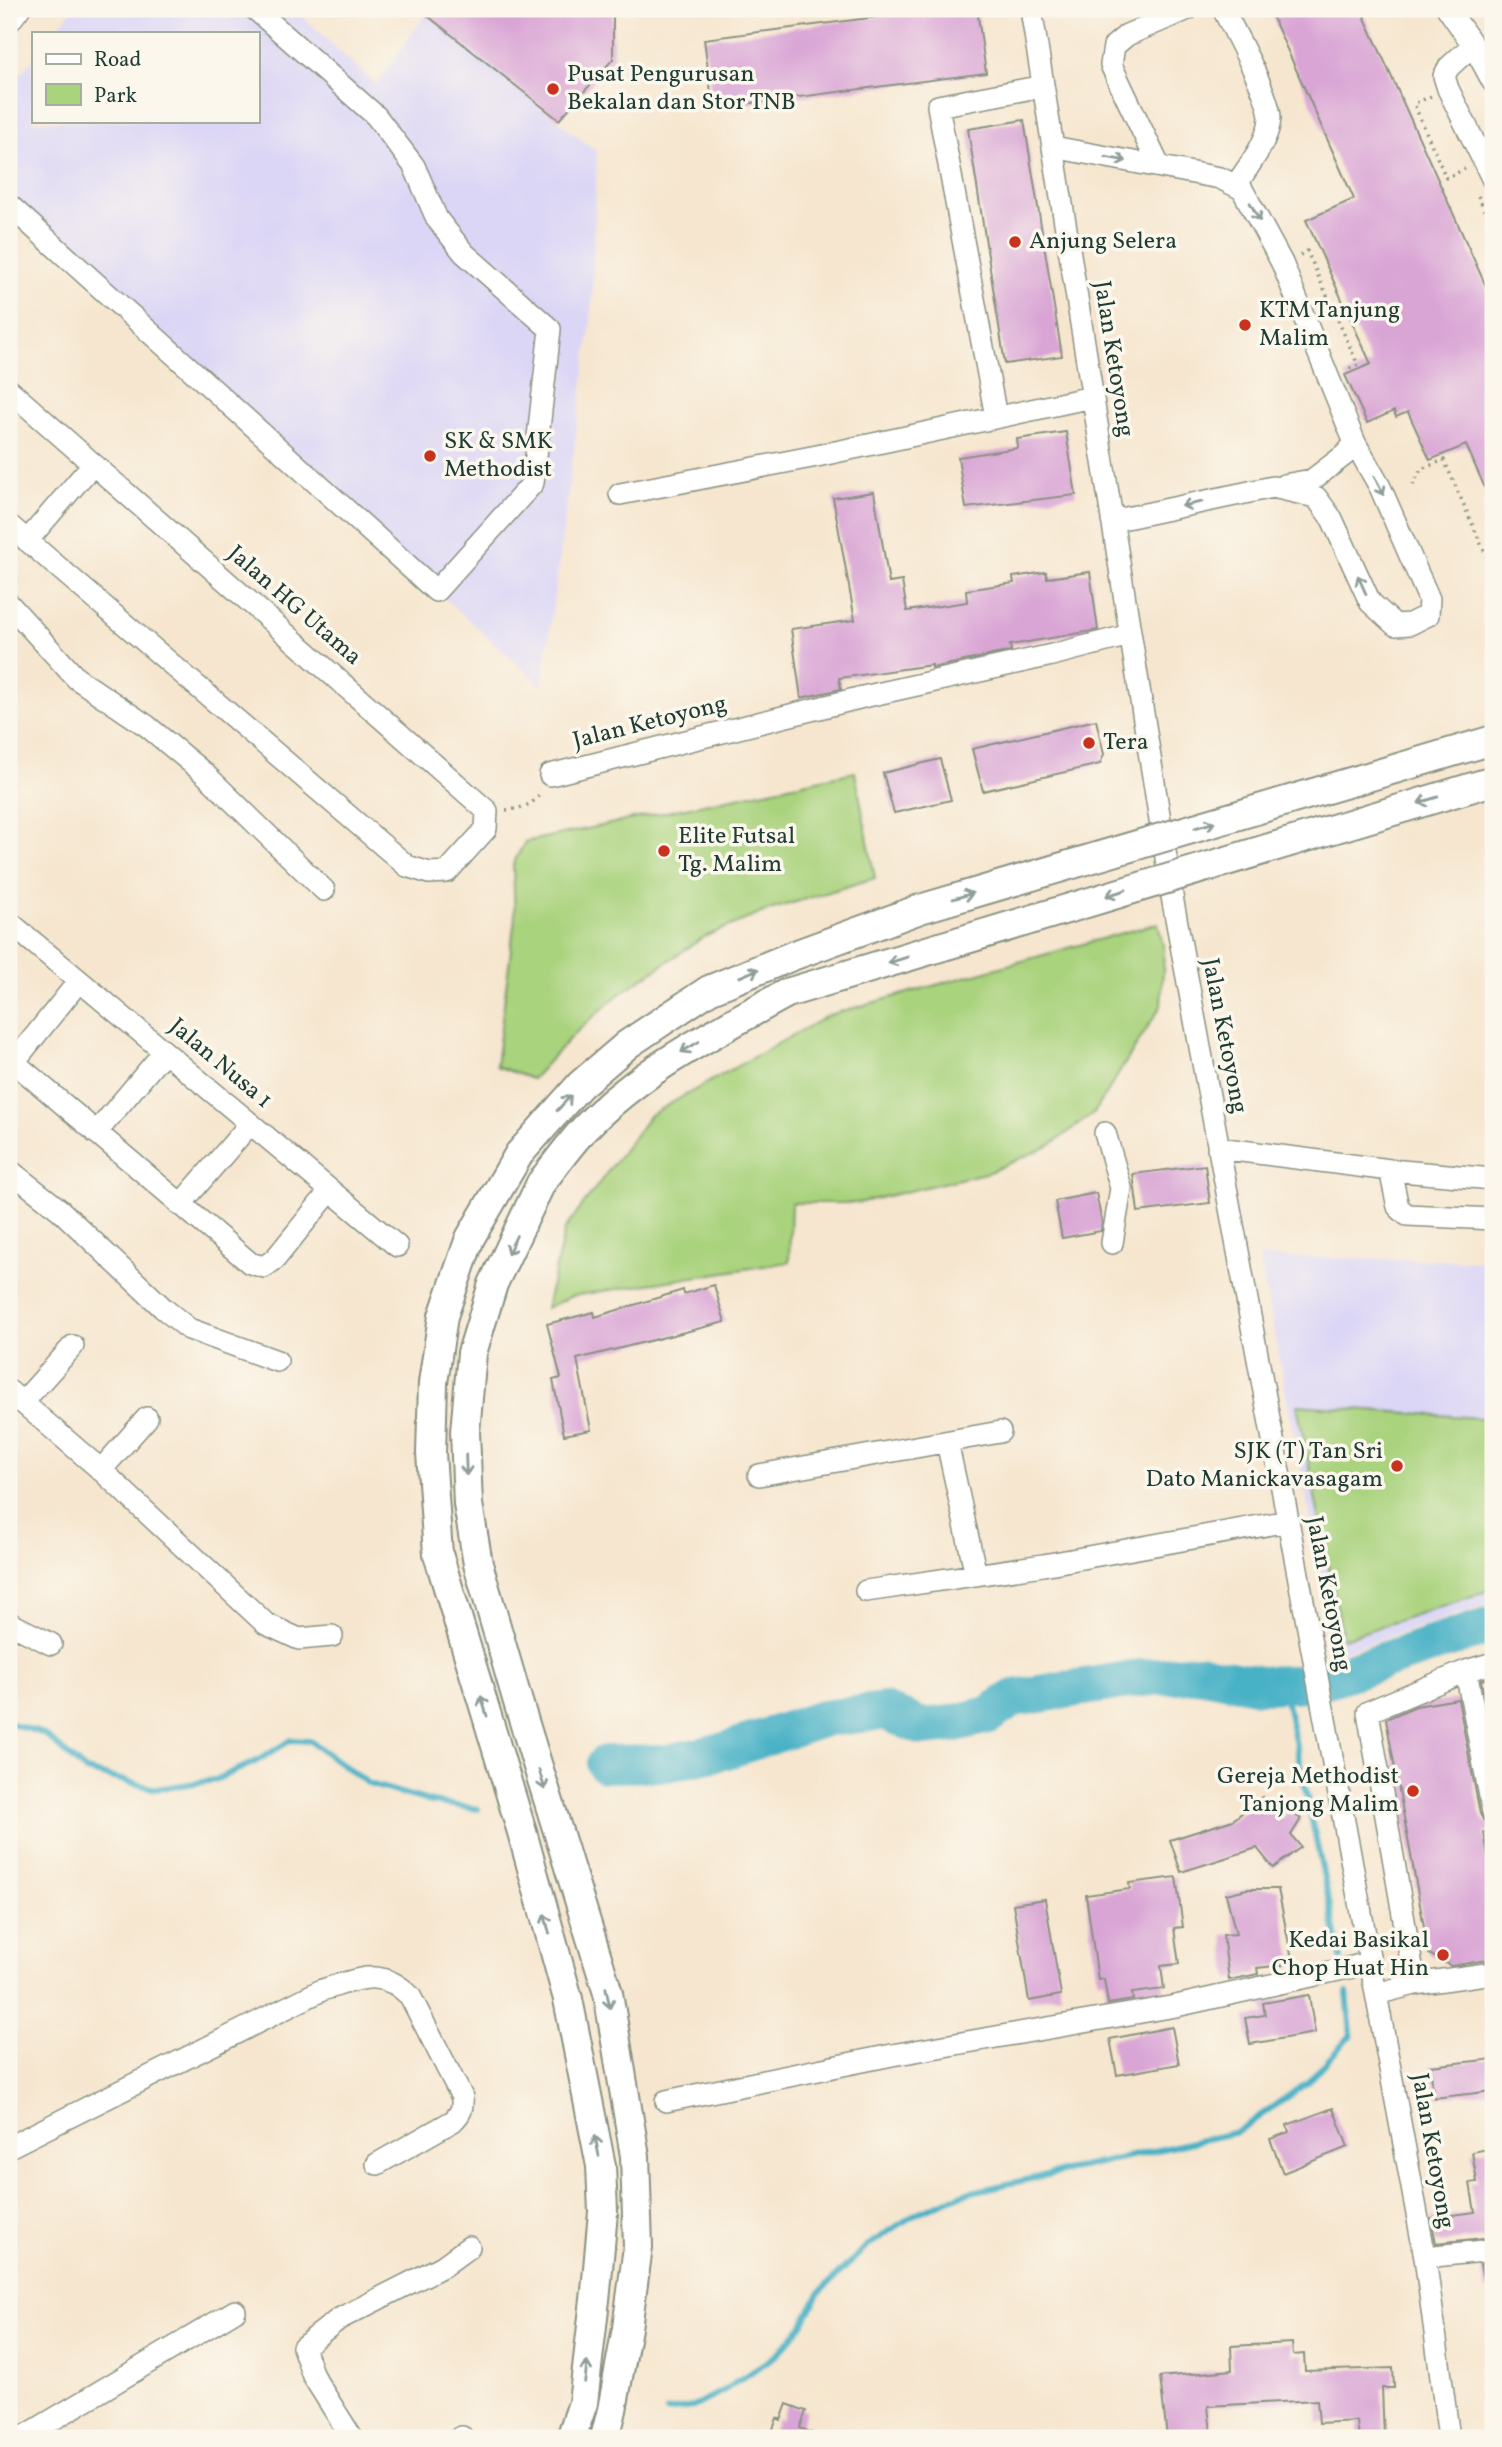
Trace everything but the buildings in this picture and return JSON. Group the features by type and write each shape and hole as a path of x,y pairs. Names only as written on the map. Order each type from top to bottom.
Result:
{"main road":[{"path":"571,2438 583,2403 596,2291 603,2212 601,2166 568,1999 522,1832 439,1554 431,1453 433,1383 443,1316 470,1238 519,1154 580,1085 628,1044 709,990 920,909 1493,740"},
{"path":"605,2438 627,2328 638,2247 633,2143 608,1993 496,1627 478,1564 468,1504 465,1432 472,1353 493,1284 541,1183 585,1128 637,1083 688,1047 787,993 1493,780"}],"street":[{"path":"9,22 19,9"},
{"path":"9,205 436,590 533,483 550,329 464,253 438,219 414,166 376,116 255,9"},
{"name":"Jalan Ketoyong","path":"1031,9 1172,902 1425,2257 1450,2438"},
{"path":"1159,166 1111,65 1114,46 1127,35 1188,9"},
{"path":"1223,9 1261,87 1270,118 1260,149 1236,185"},
{"path":"1448,9 1474,45 1493,82"},
{"path":"1474,45 1444,76 1493,180"},
{"path":"996,417 937,106 1043,86"},
{"path":"1053,147 1220,178 1242,188 1282,262 1355,443 1380,486 1429,599 1428,615 1410,624 1395,625 1370,602 1332,519 1316,496 1273,487"},
{"name":"Jalan HG Utama","path":"9,390 487,811"},
{"path":"620,494 817,456 1092,397"},
{"path":"1112,521 1312,480 1346,454 1355,443"},
{"path":"27,541 93,464"},
{"path":"9,525 407,866 429,873 447,873 486,829 487,811"},
{"path":"9,604 76,678 147,726 205,774 324,890"},
{"name":"Jalan Ketoyong","path":"550,775 863,697 1130,635"},
{"name":"Jalan Nusa 1","path":"9,922 397,1246"},
{"path":"79,981 11,1060 180,1205 250,1263 264,1268 275,1259 330,1191"},
{"path":"96,1133 164,1052"},
{"path":"180,1205 250,1124"},
{"path":"1105,1132 1121,1188 1112,1243"},
{"path":"1218,1148 1493,1180"},
{"path":"9,1170 60,1210 163,1308 189,1329 276,1361"},
{"path":"1390,1170 1398,1207 1407,1215 1493,1219"},
{"path":"73,1346 16,1397 101,1470 266,1625 299,1639 332,1636"},
{"path":"101,1470 147,1418"},
{"path":"759,1475 1000,1432"},
{"path":"947,1442 976,1575"},
{"path":"866,1591 1043,1565 1288,1521"},
{"path":"9,1623 51,1644"},
{"path":"1415,1984 1368,1712 1466,1671 1493,1663"},
{"path":"1466,1671 1493,1812"},
{"path":"666,2101 892,2055 1176,2006 1370,1963"},
{"path":"1376,1994 1415,1984 1493,1973"},
{"path":"9,2147 322,1990 374,1976 401,1986 411,1996 462,2097 463,2106 461,2114 453,2121 377,2164"},
{"path":"352,2438 313,2376 303,2347 339,2319 443,2266 469,2247"},
{"path":"1425,2257 1493,2250"},
{"path":"22,2438 235,2311"}],"path":[{"path":"1448,89 1414,104 1446,178 1465,169"},
{"path":"1282,262 1307,251 1358,365 1340,372"},
{"path":"1413,485 1422,469 1444,460 1493,571"},
{"path":"487,811 520,809 539,797 550,775"}],"shaded area":[{"name":"SK & SMK Methodist","path":"73,9 295,9 376,85 426,14 597,152 591,322 542,686 9,205 9,88 32,59 32,122 259,122 259,32 54,32"},
{"name":"SJK (T) Tan Sri Dato Manickavasagam","path":"1259,1257 1493,1261 1493,1603 1337,1653"}],"green space":[{"path":"855,772 875,878 766,911 704,937 618,995 571,1037 532,1079 496,1066 515,918 513,864 525,842"},
{"path":"1158,923 1164,950 1161,1006 1094,1113 1049,1146 989,1172 858,1203 791,1203 789,1262 572,1296 546,1308 565,1229 650,1115 829,1015"},
{"path":"1297,1405 1493,1419 1493,1589 1343,1639"}],"waterway":[{"path":"605,1764 667,1763 724,1751 822,1719 884,1711 923,1727 951,1724 988,1715 1014,1698 1141,1678 1199,1673 1260,1685 1315,1683 1493,1625"},
{"path":"1283,1684 1341,1958"},
{"path":"9,1723 44,1734 86,1771 156,1789 215,1780 257,1761 291,1740 310,1741 369,1784 432,1802 478,1809"},
{"path":"667,2411 693,2407 726,2389 779,2353 803,2324 819,2293 867,2246 917,2213 963,2194 1237,2132 1308,2082 1351,2035 1347,1993"}],"place":[{"name":"Pusat Pengurusan Bekalan dan Stor TNB","path":"553,89"},
{"name":"Anjung Selera","path":"1015,242"},
{"name":"KTM Tanjung Malim","path":"1245,325"},
{"name":"SK & SMK Methodist","path":"430,456"},
{"name":"Tera","path":"1089,743"},
{"name":"Elite Futsal Tg. Malim","path":"664,851"},
{"name":"SJK (T) Tan Sri Dato Manickavasagam","path":"1397,1466"},
{"name":"Gereja Methodist Tanjong Malim","path":"1413,1791"},
{"name":"Kedai Basikal Chop Huat Hin","path":"1443,1955"}]}
